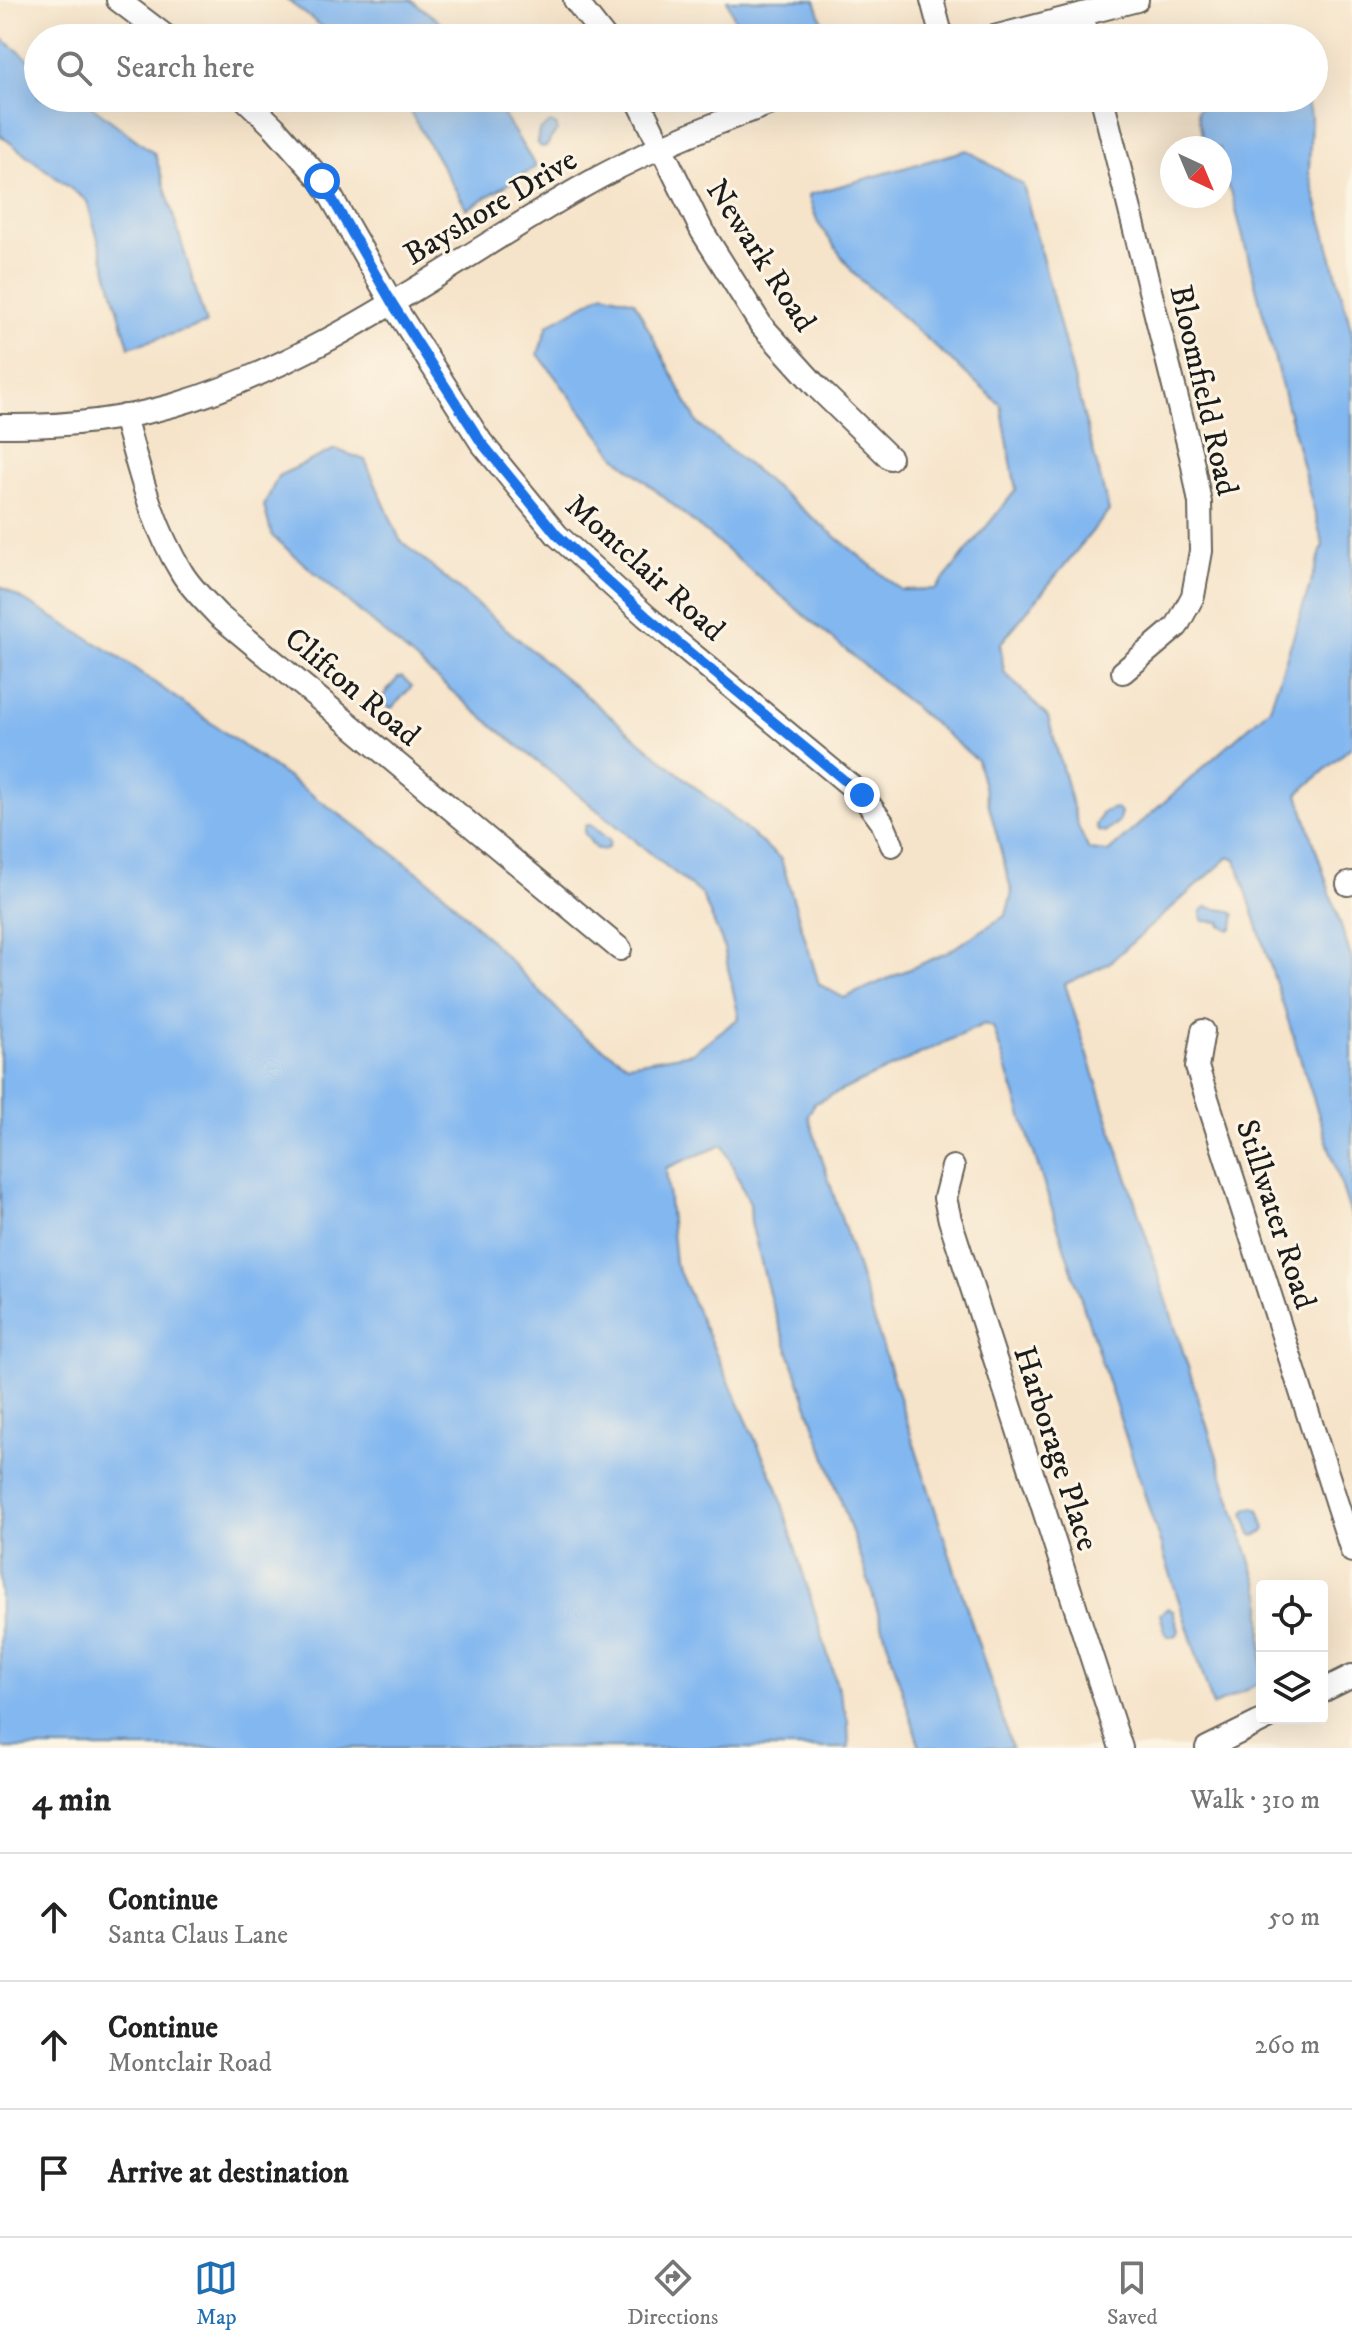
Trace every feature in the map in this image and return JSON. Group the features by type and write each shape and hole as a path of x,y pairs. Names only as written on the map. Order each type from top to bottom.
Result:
{"street":[{"path":"118,0 150,24"},
{"path":"575,0 594,24"},
{"path":"932,0 938,24"},
{"path":"1044,24 1137,0"},
{"path":"1082,14 1084,24"},
{"name":"Montclair Road","path":"258,112 322,181 392,303 481,442 557,535 646,616 862,795 882,822 892,845"},
{"name":"Newark Road","path":"644,112 702,231 761,325 817,387 890,458"},
{"name":"Bayshore Drive","path":"0,426 37,426 124,416 173,405 223,388 318,344 392,303 582,186 660,146 749,112"},
{"name":"Bloomfield Road","path":"1105,112 1191,455 1200,503 1201,551 1193,596 1177,626 1123,672"},
{"name":"Clifton Road","path":"124,416 162,538 183,576 218,615 620,949"},
{"name":"Stillwater Road","path":"1203,1031 1197,1067 1352,1551"},
{"name":"Harborage Place","path":"953,1167 945,1198 950,1220 1121,1748"},
{"path":"1328,1688 1352,1676"},
{"path":"1207,1748 1256,1724"}],"water":[{"path":"287,0 411,0 443,24 319,24"},
{"path":"727,0 815,0 823,24 736,24"},
{"path":"0,37 24,55 24,112 100,112 155,154 206,324 129,347 87,201 0,135"},
{"path":"410,112 502,112 536,167 467,209"},
{"path":"1197,112 1310,112 1309,173 1352,332 1352,746 1298,794 1352,960 1352,1218 1236,860 1229,857 1108,964 1065,984 1257,1580 1256,1685 1213,1706 993,1027 984,1024 815,1103 808,1115 1012,1748 920,1748 863,1564 771,1301 751,1223 750,1204 723,1145 666,1168 675,1263 777,1487 848,1721 849,1748 0,1748 0,586 113,653 388,849 443,892 581,1034 628,1064 692,1053 739,1018 723,944 702,895 475,711 272,536 264,506 278,476 335,449 365,460 400,540 781,859 819,984 844,998 946,953 1006,915 1012,893 977,760 617,458 538,354 548,325 604,293 634,301 698,424 901,590 936,589 1016,490 1001,405 854,274 818,223 808,195 967,150 1023,185 1109,511 1000,644 1004,672 1048,717 1079,829 1089,850 1108,852 1270,708 1323,545 1232,195 1232,136 1202,136"},
{"path":"551,123 557,126 557,131 547,146 541,147 537,142 539,131"},
{"path":"402,677 412,686 389,708 381,702 381,698"},
{"path":"1115,808 1121,813 1119,821 1105,833 1098,831 1096,825 1103,812"},
{"path":"586,825 591,825 610,841 608,848 595,848 584,832"},
{"path":"1206,907 1230,911 1235,915 1233,927 1230,930 1220,925 1221,922 1204,921 1201,911"},
{"path":"1254,1507 1259,1510 1265,1529 1254,1536 1244,1514"},
{"path":"1168,1608 1173,1611 1179,1630 1177,1635 1171,1637 1166,1635 1160,1614"}],"route":[{"path":"322,181 392,303 481,442 557,535 646,616 862,795"}]}
